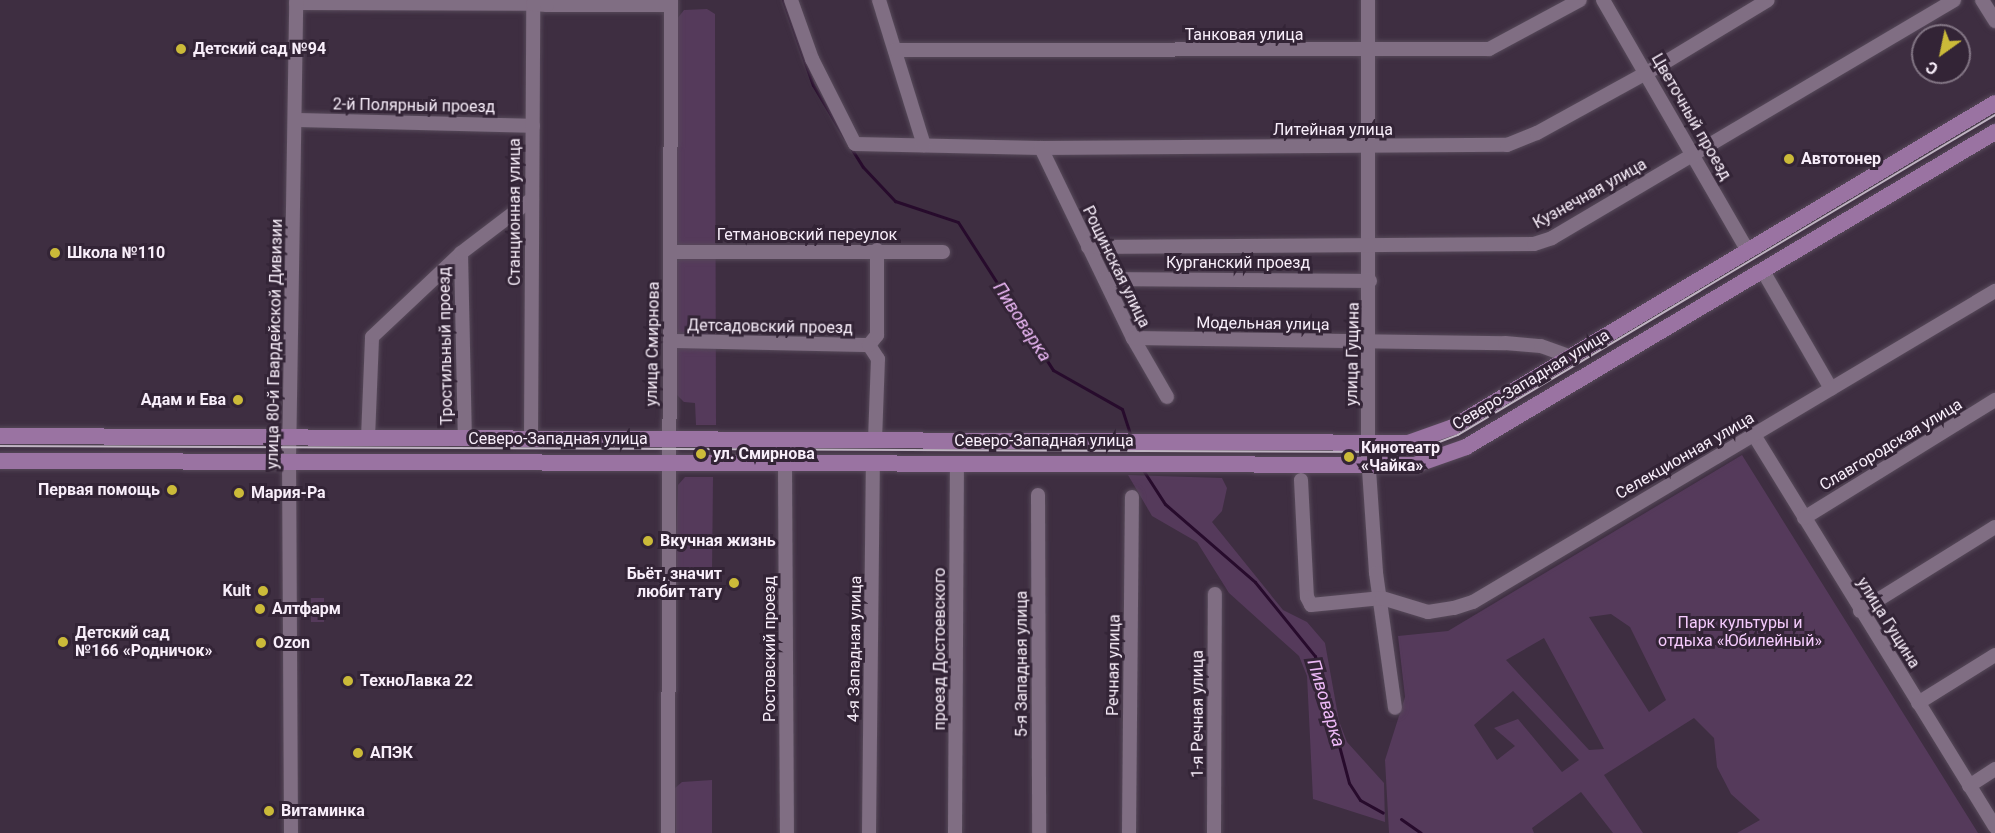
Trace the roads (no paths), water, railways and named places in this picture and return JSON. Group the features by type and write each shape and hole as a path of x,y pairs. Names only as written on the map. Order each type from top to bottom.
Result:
{"main road":[{"name":"Северо-Западная улица","path":"0,436 1408,443 1439,434 1995,103"},
{"name":"Северо-Западная улица","path":"0,460 1125,466 1415,465 1451,455 1995,132"}],"street":[{"name":"Литейная улица","path":"791,0 812,59 855,144 1041,148 1507,146 1537,133 1647,72 1768,0"},
{"path":"879,0 924,145"},
{"name":"улица Гущина","path":"1368,0 1371,280 1368,442 1376,573 1382,598 1395,708"},
{"name":"Танковая улица","path":"895,50 1369,52 1489,49 1580,0"},
{"name":"Цветочный проезд","path":"1604,0 1748,251"},
{"name":"Кузнечная улица","path":"1088,247 1534,243 1552,238 1954,0"},
{"path":"1982,0 1995,21"},
{"path":"296,1 671,2"},
{"name":"улица 80-й Гвардейской Дивизии","path":"291,833 289,462 296,1"},
{"name":"улица Смирнова","path":"668,833 671,2"},
{"name":"Станционная улица","path":"531,440 533,126 542,3"},
{"name":"2-й Полярный проезд","path":"295,120 533,126"},
{"name":"Рощинская улица","path":"1041,148 1133,338 1167,397"},
{"path":"368,438 372,337 461,253 532,199"},
{"path":"875,440 878,360 868,345 878,335 878,250"},
{"name":"Гетмановский переулок","path":"671,252 878,250 943,252"},
{"name":"Тростильный проезд","path":"461,253 465,439"},
{"path":"1763,270 1831,389"},
{"name":"Курганский проезд","path":"1105,279 1371,280"},
{"name":"Селекционная улица","path":"1382,598 1428,612 1473,602 1995,291"},
{"name":"Модельная улица","path":"1133,338 1514,343 1541,346 1571,357"},
{"name":"Детсадовский проезд","path":"670,341 868,345"},
{"name":"Славгородская улица","path":"1804,518 1995,400"},
{"name":"улица Гущина","path":"1754,435 1860,611 1995,827"},
{"name":"Ростовский проезд","path":"785,464 787,833"},
{"name":"4-я Западная улица","path":"869,833 873,465"},
{"name":"проезд Достоевского","path":"955,833 957,465"},
{"path":"1301,480 1307,597 1311,605 1382,598"},
{"name":"5-я Западная улица","path":"1038,495 1039,833"},
{"name":"Речная улица","path":"1130,833 1132,497"},
{"path":"1860,611 1995,527"},
{"name":"1-я Речная улица","path":"1215,594 1215,833"},
{"path":"1918,704 1995,655"},
{"path":"1969,786 1995,769"}],"waterway":[{"name":"Пивоварка","path":"783,0 813,85 844,137"},
{"name":"Пивоварка","path":"851,148 863,167 895,201 958,222 1053,370 1122,409 1131,436"},
{"name":"Пивоварка","path":"1143,470 1165,504 1255,582 1315,656 1349,783 1360,800 1383,813"},
{"name":"Пивоварка","path":"1401,819 1421,833"}],"tram line":[{"path":"0,446 1391,452 1424,448 1458,435 1995,115"}],"place":[{"name":"Детский сад №94","path":"181,49"},
{"name":"Автотонер","path":"1789,159"},
{"name":"Школа №110","path":"55,253"},
{"name":"Адам и Ева","path":"238,400"},
{"name":"ул. Смирнова","path":"701,454"},
{"name":"Кинотеатр «Чайка»","path":"1349,457"},
{"name":"Первая помощь","path":"172,490"},
{"name":"Мария-Ра","path":"239,493"},
{"name":"Вкучная жизнь","path":"648,541"},
{"name":"Бьёт, значит любит тату","path":"734,583"},
{"name":"Kult","path":"263,591"},
{"name":"Алтфарм","path":"260,609"},
{"name":"Детский сад №166 «Родничок»","path":"63,642"},
{"name":"Ozon","path":"261,643"},
{"name":"ТехноЛавка 22","path":"348,681"},
{"name":"АПЭК","path":"358,753"},
{"name":"Витаминка","path":"269,811"}],"park label":[{"name":"Парк культуры и отдыха «Юбилейный»","path":"1740,632"}]}
